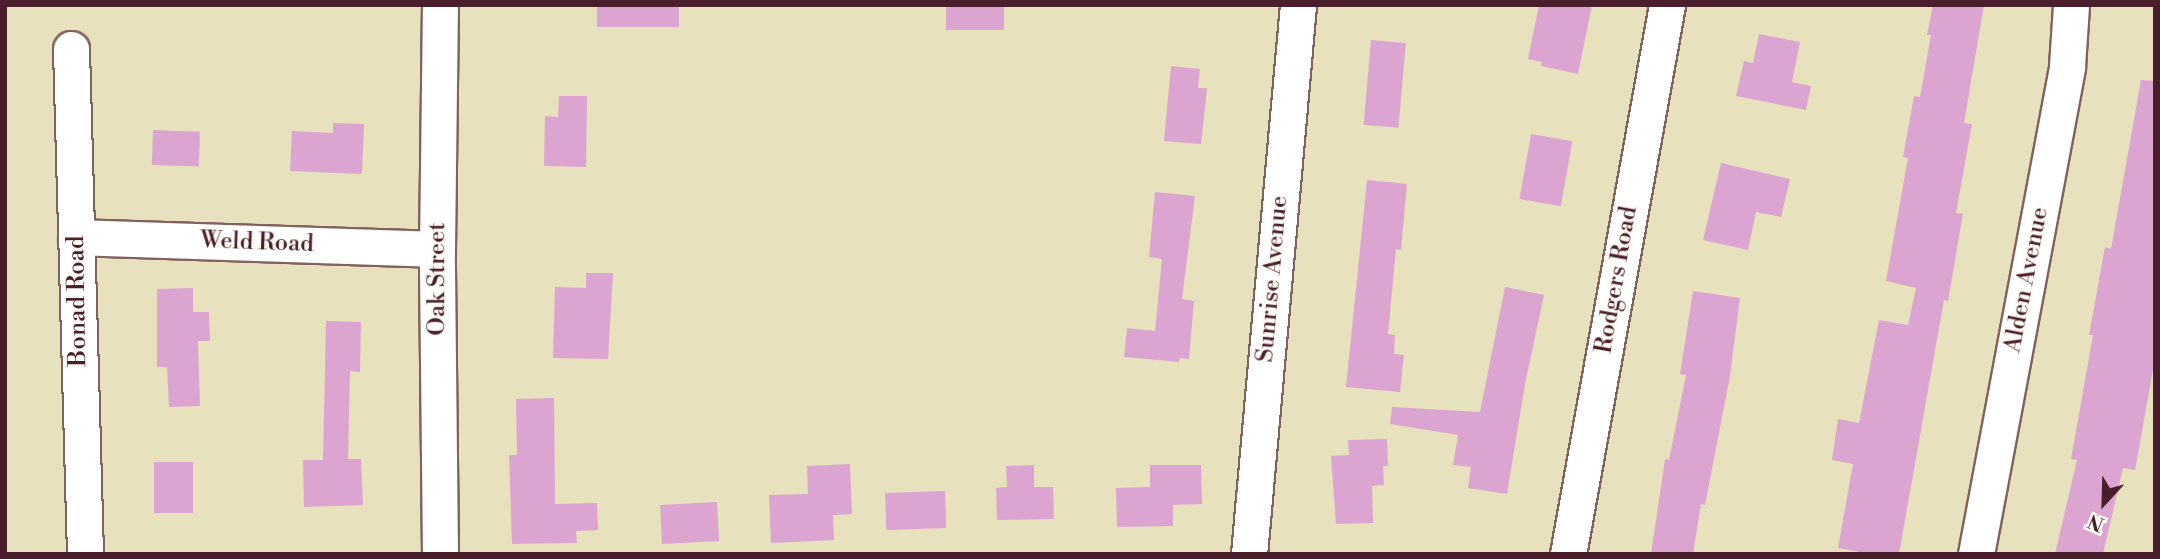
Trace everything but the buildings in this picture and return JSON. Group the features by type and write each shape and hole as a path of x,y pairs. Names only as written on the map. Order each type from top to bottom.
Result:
{"street":[{"name":"Oak Street","path":"440,5 437,249 440,554"},
{"name":"Sunrise Avenue","path":"1249,554 1298,5"},
{"name":"Rodgers Road","path":"1568,554 1667,5"},
{"name":"Alden Avenue","path":"1976,554 2067,66 2071,5"},
{"name":"Bonad Road","path":"71,49 85,554"},
{"name":"Weld Road","path":"76,237 437,249"}]}
